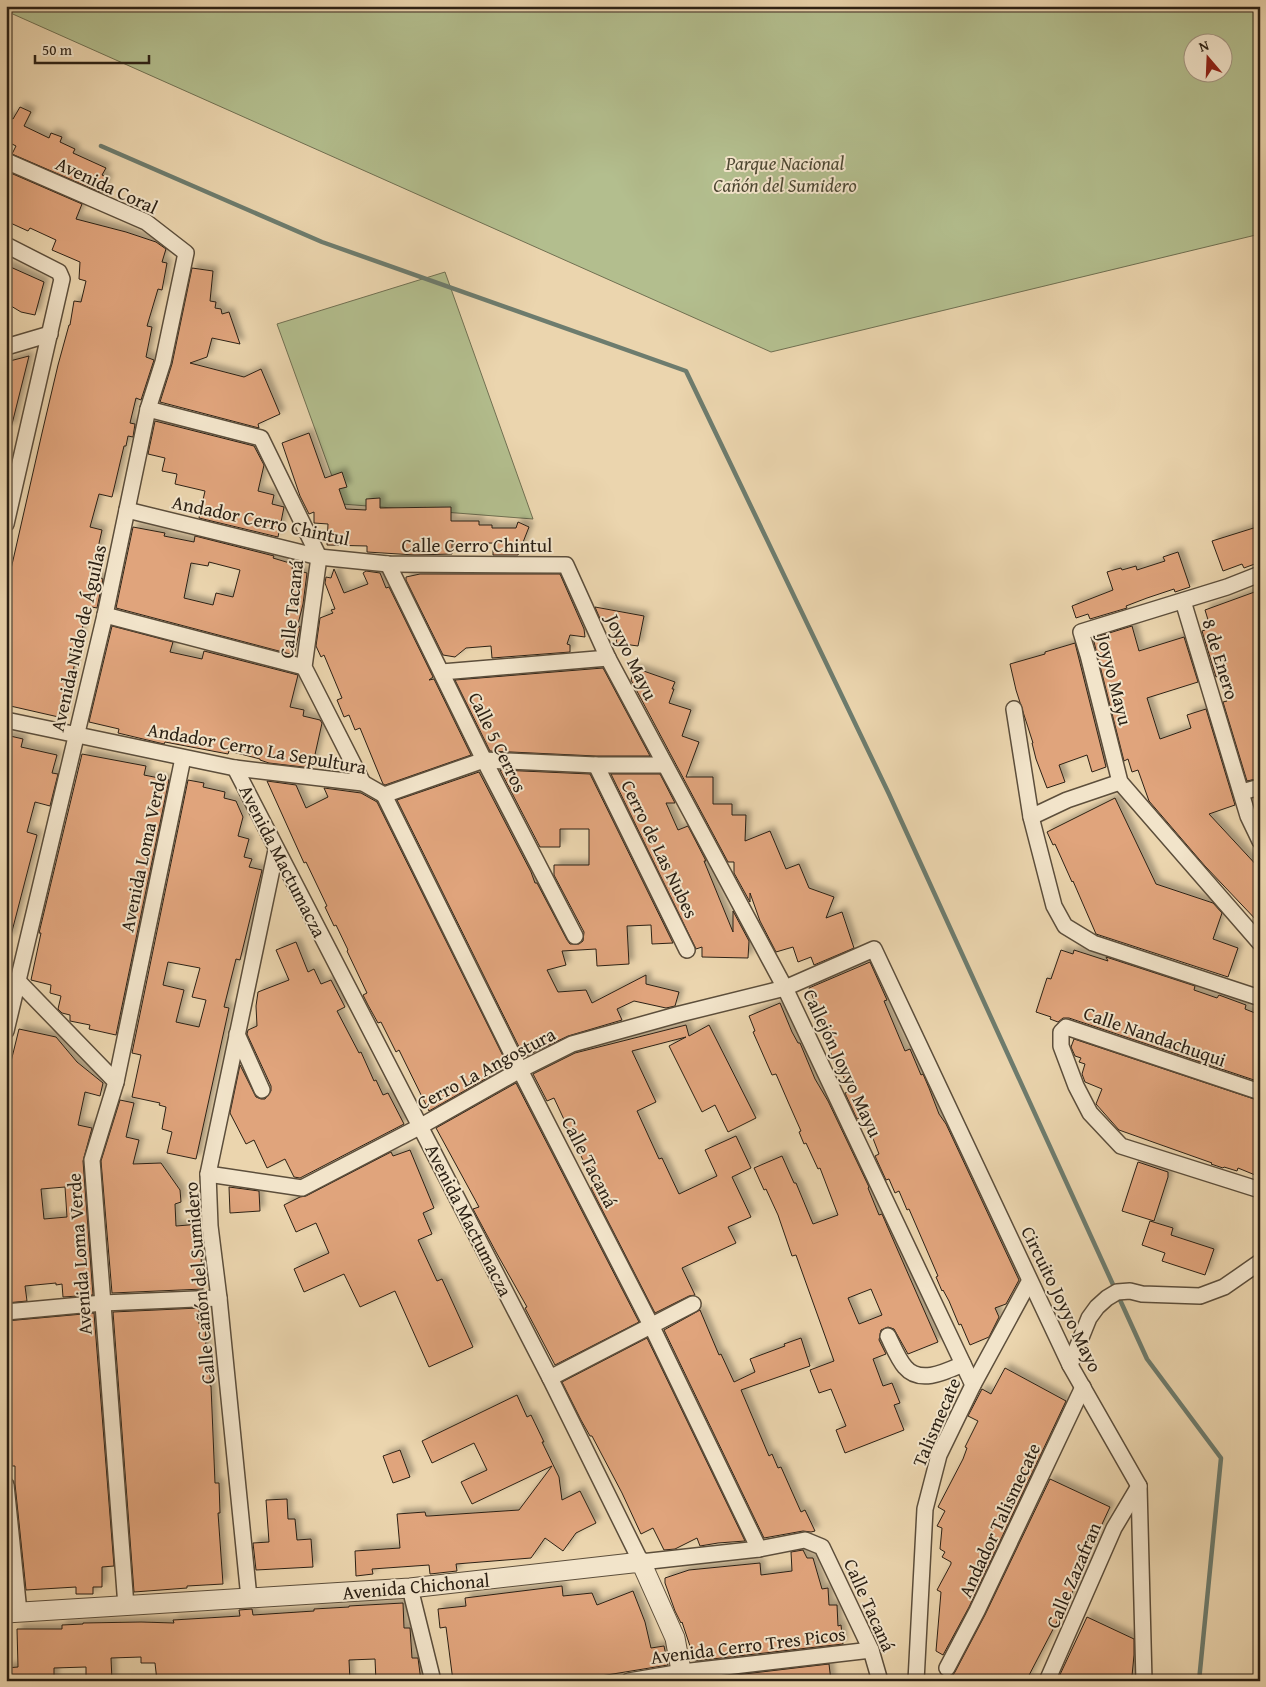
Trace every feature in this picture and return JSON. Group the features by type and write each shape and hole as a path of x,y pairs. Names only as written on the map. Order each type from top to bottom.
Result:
{"street":[{"name":"Avenida Coral","path":"6,161 146,222 186,253"},
{"path":"6,245 60,275 50,334 6,522"},
{"name":"Avenida Nido de Águilas","path":"6,1031 105,615 148,409 163,362 186,253"},
{"path":"6,346 50,334"},
{"name":"Calle Tacaná","path":"148,409 261,438 319,557 304,667 363,783"},
{"name":"Andador Cerro Chintul","path":"127,510 319,557 388,564"},
{"name":"Calle Cerro Chintul","path":"388,564 566,565"},
{"name":"Calle 5 Cerros","path":"388,564 484,760 575,936"},
{"name":"Joyyo Mayu","path":"566,565 608,658 664,765"},
{"path":"1183,602 1260,574"},
{"name":"Joyyo Mayu","path":"1120,782 1081,632 1183,602"},
{"name":"8 de Enero","path":"1183,602 1248,816 1260,841"},
{"path":"105,615 304,667"},
{"path":"442,672 608,658"},
{"path":"1014,709 1030,817 1054,906 1065,926 1093,943 1260,998"},
{"name":"Andador Cerro La Sepultura","path":"6,720 235,768 363,783 384,795 484,760 596,765 664,765"},
{"name":"Avenida Loma Verde","path":"126,1606 92,1160 116,1082 183,758"},
{"name":"Cerro de Las Nubes","path":"596,765 687,950"},
{"name":"Callejón Joyyo Mayu","path":"664,765 785,988 973,1385"},
{"name":"Avenida Mactumacza","path":"235,768 550,1378 641,1562 675,1638 683,1676"},
{"path":"1030,817 1067,800 1120,782 1260,943"},
{"path":"1242,792 1260,787"},
{"name":"Calle Tacaná","path":"384,795 520,1070 651,1325 759,1549"},
{"name":"Calle Cañón del Sumidero","path":"249,1598 210,1226 208,1174 276,850"},
{"name":"Cerro La Angostura","path":"208,1174 302,1188 421,1126 520,1070 572,1044 680,1014 785,988 874,949"},
{"name":"Circuito Joyyo Mayo","path":"874,949 1029,1282 1070,1365 1139,1486 1144,1681"},
{"path":"18,980 116,1082"},
{"name":"Calle Nandachuqui","path":"1260,1092 1066,1027 1061,1032 1061,1046 1076,1086 1090,1113 1121,1146 1260,1190"},
{"path":"237,1034 262,1090"},
{"path":"1070,1365 1089,1318 1097,1306 1117,1292 1130,1291 1142,1294 1200,1296 1224,1287 1260,1262"},
{"name":"Talismecate","path":"916,1681 925,1509 939,1455 973,1385 1029,1282"},
{"path":"6,1312 103,1303 219,1298"},
{"path":"550,1378 693,1304"},
{"path":"888,1336 905,1368 917,1375 938,1375 963,1364"},
{"name":"Andador Talismecate","path":"947,1668 977,1611 1083,1387"},
{"path":"6,1485 13,1613"},
{"name":"Calle Zazafran","path":"1048,1681 1114,1528 1139,1486"},
{"name":"Avenida Chichonal","path":"13,1613 410,1588 759,1549 805,1540 822,1547"},
{"name":"Calle Tacaná","path":"822,1547 871,1650 880,1681"},
{"path":"410,1588 433,1681"},
{"name":"Avenida Cerro Tres Picos","path":"629,1681 683,1676 871,1650"}],"green space":[{"name":"Parque Nacional Cañón del Sumidero","path":"6,6 1260,6 1260,234 771,352 6,11"},
{"path":"445,272 533,519 342,504 277,324"}],"building":[{"path":"20,107 31,112 24,126 49,138 51,133 62,137 60,142 75,149 73,153 106,168 102,175 108,178 102,193 12,154 16,146 6,141 6,116 13,119"},
{"path":"6,171 82,204 76,219 156,242 166,249 162,262 167,263 162,290 158,289 147,326 152,327 146,357 154,360 141,400 136,398 130,423 135,424 133,437 128,436 126,446 124,446 112,497 99,494 90,527 102,530 95,561 98,561 95,577 103,579 97,608 87,606 63,718 6,705 6,591 58,365 70,325 74,301 81,302 86,281 79,279 80,262 52,250 56,240 30,228 28,231 6,221"},
{"path":"6,265 44,282 35,315 21,312 6,303"},
{"path":"192,268 213,271 210,301 216,302 215,308 221,309 222,314 229,312 240,344 212,338 207,357 190,363 244,377 261,369 280,414 258,424 259,428 160,402 172,364"},
{"path":"29,356 11,428 6,427 6,362"},
{"path":"155,421 254,446 264,465 258,491 274,495 272,504 284,507 278,537 199,518 205,491 175,484 177,474 162,471 165,458 148,454"},
{"path":"309,433 325,478 342,472 347,487 339,489 346,509 366,510 366,499 380,498 380,508 451,507 451,521 479,521 479,525 492,525 492,528 516,528 518,522 529,527 518,555 493,555 493,543 452,544 452,554 415,555 367,552 367,546 327,545 328,524 314,523 314,512 309,514 300,496 282,443"},
{"path":"1260,526 1260,562 1244,568 1242,564 1223,571 1212,541"},
{"path":"133,527 165,533 164,536 194,542 195,536 274,556 273,558 293,564 292,569 307,573 303,604 297,628 300,626 300,628 294,655 116,608","holes":["209,562 240,570 233,597 216,593 213,605 184,598 191,563 208,566"]},
{"path":"1178,552 1190,587 1175,592 1174,589 1126,606 1127,608 1090,619 1088,614 1076,618 1072,606 1113,590 1107,572 1136,566 1137,570 1165,561 1163,557"},
{"path":"334,569 344,593 368,584 363,573 366,571 380,573 386,588 389,587 433,677 429,680 434,679 471,755 385,785 383,784 360,728 355,730 349,715 344,717 337,700 342,698 324,655 321,657 316,646 320,618 333,613 331,610 335,609 325,583 326,577 331,578"},
{"path":"420,574 560,574 584,629 585,637 570,635 567,644 570,645 570,652 492,658 491,646 466,648 455,657 443,655 406,580 406,577"},
{"path":"1260,590 1260,778 1247,781 1223,702 1227,701 1220,675 1216,677 1202,631 1205,630 1203,624 1209,623 1205,610"},
{"path":"595,607 644,616 638,646 616,643 618,633 614,633 616,623 601,621"},
{"path":"112,626 173,642 170,652 202,659 204,651 298,675 290,707 304,710 303,716 320,720 322,723 312,768 269,763 229,751 228,754 165,742 164,744 118,733 119,729 89,722"},
{"path":"1132,626 1139,651 1184,637 1198,682 1147,698 1160,739 1191,728 1187,715 1206,709 1235,805 1209,814 1260,869 1260,924 1205,866 1149,801 1138,770 1132,772 1128,759 1124,761 1093,638"},
{"path":"1075,643 1106,767 1092,772 1087,755 1059,765 1065,782 1047,788 1036,759 1010,664"},
{"path":"603,668 650,756 596,756 490,751 455,680"},
{"path":"635,668 675,682 669,703 691,710 682,736 699,742 686,777 713,777 713,804 732,804 732,815 746,815 745,841 770,831 786,869 799,864 809,888 834,897 826,918 842,912 854,948 814,965 811,957 798,962 793,947 776,952 760,921 750,893 750,902 734,873 734,862 728,862 631,680"},
{"path":"6,735 23,739 21,747 57,755 52,773 58,774 50,806 35,802 27,832 37,835 10,939 6,938"},
{"path":"82,754 146,766 144,775 169,780 116,1035 89,1029 90,1025 70,1021 70,1015 62,1013 58,1009 61,996 50,993 51,985 31,980 41,933 39,933"},
{"path":"500,770 590,774 673,943 652,944 651,925 627,926 629,964 597,966 596,949 562,951 566,965 547,970 558,992 586,990 592,1003 646,975 646,984 679,992 675,1006 666,1008 634,1001 617,1009 622,1020 568,1036 524,1057 397,800 479,772 535,883 537,883 567,940 570,944 579,944 583,941 584,932 554,875 554,865 589,865 589,829 560,829 560,847 540,847"},
{"path":"611,774 660,774 675,803 666,803 678,830 688,826 706,861 704,861 733,932 733,911 749,941 748,958 702,957 702,947 696,949"},
{"path":"188,780 204,783 203,787 225,792 224,798 236,801 243,817 238,836 249,839 244,857 252,859 249,867 262,870 240,960 236,959 224,1007 229,1008 196,1159 167,1153 172,1132 162,1129 166,1107 159,1105 160,1103 132,1097 141,1055 132,1053","holes":["168,962 200,968 192,997 206,1000 199,1027 176,1022 184,990 163,985"]},
{"path":"267,781 296,785 306,808 328,797 324,788 361,793 377,802 508,1066 429,1111 399,1050 396,1052 381,1022 378,1023 363,995 367,993 348,950 336,925 334,926 325,907 327,906 306,862 304,863"},
{"path":"1115,798 1156,884 1213,903 1222,913 1213,939 1238,948 1228,977 1096,934 1073,881 1047,832"},
{"path":"296,942 308,972 314,969 321,984 331,980 345,1007 337,1011 359,1053 361,1052 374,1081 376,1080 383,1095 388,1093 404,1124 300,1178 294,1177 285,1159 267,1168 254,1140 246,1144 230,1113 240,1065 256,1097 265,1099 271,1091 271,1086 247,1034 248,1030 257,1026 256,1006 258,992 289,980 276,950"},
{"path":"1061,950 1073,954 1074,950 1108,961 1106,957 1195,986 1194,990 1217,998 1219,995 1246,1005 1245,1009 1260,1015 1260,1082 1069,1018 1063,1018 1058,1022 1050,1019 1051,1017 1036,1012 1047,978 1051,979"},
{"path":"870,962 887,1000 884,1001 905,1051 910,1049 921,1075 923,1074 939,1114 946,1124 1019,1280 1006,1304 995,1308 999,1317 989,1337 970,1345 961,1324 959,1325 949,1301 942,1291 936,1277 938,1276 909,1209 907,1210 899,1191 895,1193 889,1179 886,1180 875,1156 879,1154 869,1128 863,1116 857,1119 845,1093 850,1091 840,1069 838,1070 807,1003 814,1000 809,988"},
{"path":"780,1003 792,1032 798,1043 800,1043 815,1079 828,1101 869,1187 879,1215 882,1214 938,1342 908,1354 894,1329 888,1327 881,1330 879,1340 886,1354 873,1359 883,1386 892,1383 900,1403 894,1405 904,1430 845,1453 836,1430 846,1426 831,1389 819,1393 810,1370 834,1361 796,1255 792,1256 778,1215 754,1168 782,1156 794,1183 796,1183 813,1224 838,1215 820,1168 818,1169 806,1143 804,1144 799,1132 801,1131 776,1074 772,1075 753,1032 755,1031 749,1016","holes":["871,1289 882,1315 859,1324 848,1298"]},
{"path":"686,1025 689,1036 709,1025 756,1118 728,1132 715,1105 702,1112 669,1046 686,1037 632,1051 656,1102 637,1111 659,1159 662,1158 679,1194 717,1176 705,1150 736,1136 751,1168 732,1177 751,1217 728,1227 736,1243 682,1268 695,1295 689,1296 655,1313 591,1188 595,1186 554,1098 547,1101 533,1074 575,1053"},
{"path":"19,1029 56,1037 77,1062 103,1083 100,1096 85,1092 78,1125 92,1128 83,1161 93,1295 63,1297 62,1284 56,1285 56,1283 25,1286 27,1301 6,1303 6,1082","holes":["65,1187 67,1217 44,1219 41,1189"]},
{"path":"1074,1039 1260,1101 1260,1177 1238,1168 1237,1171 1211,1164 1119,1130 1096,1104 1102,1089 1085,1082 1082,1074 1085,1064 1079,1062 1081,1058 1075,1056 1071,1047"},
{"path":"516,1083 639,1322 555,1365 525,1308 527,1307 473,1209 479,1207 436,1128"},
{"path":"120,1100 134,1103 126,1137 139,1140 133,1164 161,1163 180,1190 181,1202 175,1204 176,1226 201,1224 202,1241 200,1241 203,1289 112,1293 101,1161"},
{"path":"410,1150 434,1208 423,1213 432,1234 418,1240 437,1281 442,1279 473,1347 429,1367 395,1291 360,1307 344,1274 304,1292 294,1269 329,1253 316,1223 296,1232 284,1205 306,1196 391,1152 393,1156"},
{"path":"1138,1162 1168,1172 1154,1221 1122,1211"},
{"path":"229,1187 259,1191 260,1211 230,1213"},
{"path":"1150,1221 1173,1228 1171,1235 1214,1249 1205,1275 1162,1261 1165,1253 1142,1245"},
{"path":"199,1308 199,1324 205,1324 207,1370 210,1370 215,1483 219,1483 220,1513 218,1513 223,1584 134,1592 113,1312"},
{"path":"700,1310 719,1355 721,1354 734,1382 755,1372 750,1359 801,1338 810,1366 741,1390 769,1456 772,1454 778,1468 781,1467 801,1512 805,1510 815,1531 803,1531 764,1538 664,1330"},
{"path":"94,1313 114,1566 102,1567 102,1587 93,1587 93,1594 76,1594 76,1587 26,1590 15,1484 15,1466 12,1466 11,1412 8,1412 8,1400 6,1400 6,1321"},
{"path":"647,1338 745,1541 700,1546 697,1538 675,1549 664,1550 653,1528 641,1534 622,1493 562,1382"},
{"path":"1005,1368 1066,1401 969,1607 943,1655 936,1651 941,1592 937,1590 951,1562 942,1557 945,1552 940,1549 942,1528 937,1526 945,1511 938,1507 963,1459 967,1448 965,1447 978,1421 968,1416 982,1389 991,1394"},
{"path":"517,1395 527,1417 531,1415 559,1477 562,1500 580,1491 596,1523 576,1533 563,1551 545,1538 531,1558 456,1564 457,1571 430,1574 429,1565 372,1569 373,1574 356,1576 355,1551 400,1548 397,1514 425,1512 426,1516 429,1516 519,1510 552,1466 472,1504 461,1482 487,1470 474,1443 432,1463 422,1441"},
{"path":"400,1450 410,1477 393,1483 383,1456"},
{"path":"1050,1479 1110,1507 1074,1589 1026,1681 949,1681 985,1615"},
{"path":"287,1499 288,1519 295,1519 297,1540 311,1539 313,1567 256,1570 253,1543 269,1542 266,1500"},
{"path":"803,1550 807,1558 813,1558 822,1589 828,1588 829,1605 837,1605 838,1626 841,1625 843,1644 695,1661 682,1622 675,1611 665,1578 689,1570 760,1563 761,1575 792,1571 791,1552"},
{"path":"562,1586 563,1596 592,1593 597,1605 633,1591 645,1622 651,1648 664,1646 668,1665 570,1681 453,1681 446,1627 440,1628 438,1609 466,1606 465,1598"},
{"path":"403,1603 404,1628 410,1628 412,1658 418,1658 421,1681 376,1681 375,1659 349,1660 350,1681 157,1681 155,1663 141,1663 141,1657 111,1658 112,1681 86,1681 86,1667 54,1668 54,1681 6,1681 6,1668 18,1667 17,1629 62,1629 62,1625 83,1623 174,1623 173,1620 240,1616 239,1610 252,1609 253,1615"},
{"path":"1087,1617 1134,1639 1132,1676 1129,1681 1057,1681"},
{"path":"829,1664 831,1681 703,1681 702,1679"}],"waterway":[{"path":"101,146 322,242 686,371 889,794 1147,1359 1221,1458 1199,1681"}]}
